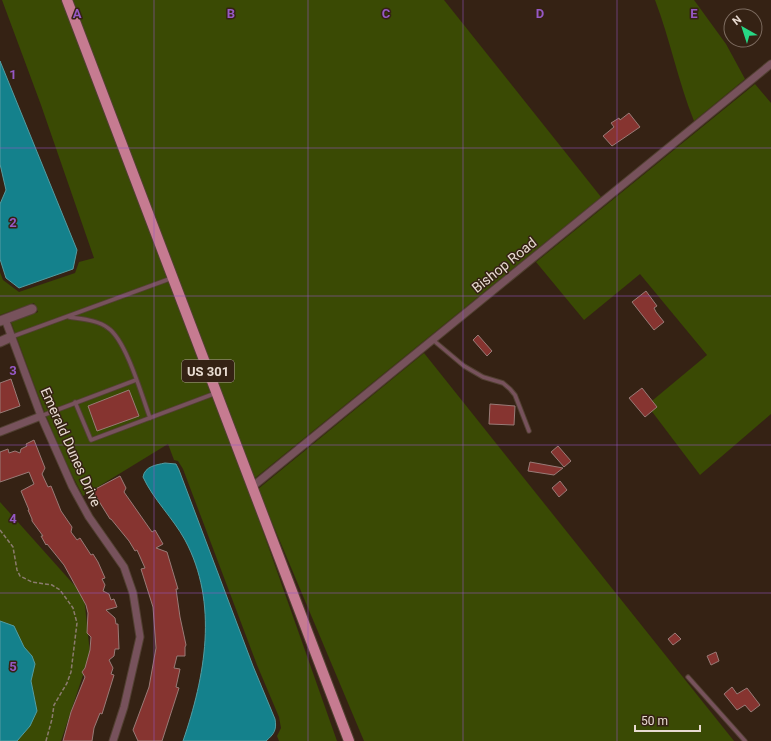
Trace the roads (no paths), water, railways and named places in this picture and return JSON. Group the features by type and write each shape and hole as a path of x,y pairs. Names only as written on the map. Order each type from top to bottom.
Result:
{"main road":[{"name":"US 301","path":"68,0 349,741"}],"street":[{"name":"Bishop Road","path":"252,487 771,64"},
{"path":"2,320 32,309"},
{"name":"Emerald Dunes Drive","path":"2,320 12,338 41,416 72,486 89,517 124,567 133,593 140,637 124,707 113,741"},
{"path":"0,342 12,338"},
{"path":"0,432 41,416"}],"lane":[{"path":"12,338 173,277"},
{"path":"68,317 90,321 108,327 120,340 150,418"},
{"path":"433,340 464,366 483,377 503,383 510,389 515,395 529,431"},
{"path":"41,416 136,380"},
{"path":"75,402 91,440 217,392"},
{"path":"688,677 745,741"}],"water":[{"path":"0,61 77,250 73,269 19,288 6,278 0,259 0,204 6,190 0,164"},
{"path":"165,463 176,464 179,470 253,666 275,719 276,726 274,732 266,741 183,741 191,717 202,666 205,640 205,614 202,589 196,564 185,540 152,493 143,477 148,468"},
{"path":"0,621 14,626 24,647 32,656 35,664 31,681 37,711 30,726 17,741 0,741"}]}
